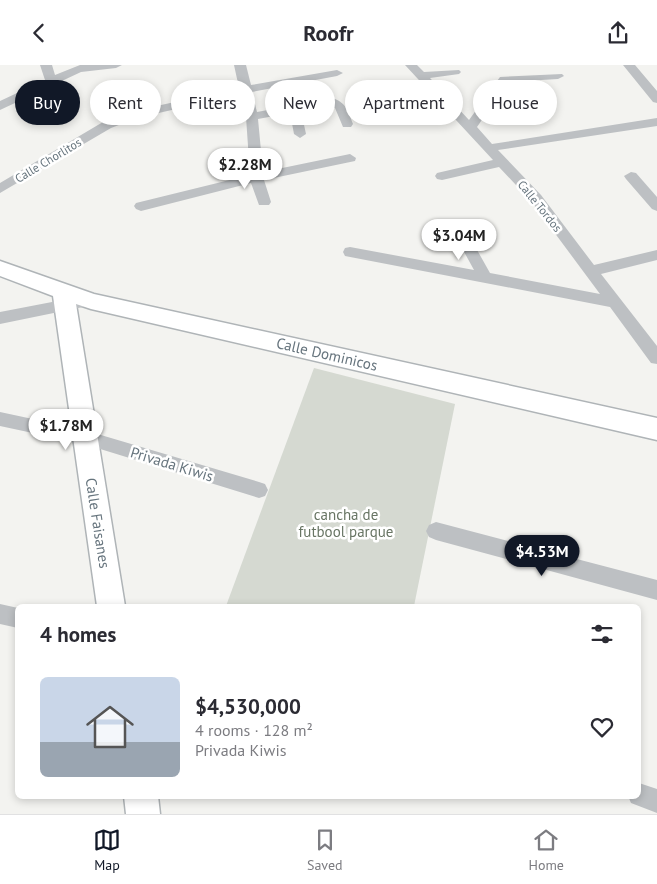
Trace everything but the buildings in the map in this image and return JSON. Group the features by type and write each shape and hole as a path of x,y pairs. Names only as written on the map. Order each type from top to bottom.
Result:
{"street":[{"path":"46,65 51,80"},
{"path":"54,80 86,67 116,65"},
{"path":"240,65 243,80"},
{"name":"Calle Tordos","path":"411,65 536,198 614,302 654,349"},
{"path":"629,65 656,95"},
{"path":"420,76 455,71"},
{"name":"Calle Chorlitos","path":"255,88 336,73"},
{"path":"470,128 504,79 558,76"},
{"path":"0,106 15,99"},
{"path":"335,103 338,103 345,120"},
{"name":"Calle Chorlitos","path":"0,189 107,125 133,115 171,107"},
{"path":"488,148 657,122"},
{"path":"253,125 257,181 264,202"},
{"path":"298,125 300,134"},
{"path":"141,206 258,177 350,158"},
{"path":"442,176 502,163"},
{"path":"631,177 654,198"},
{"path":"458,228 486,279"},
{"path":"350,252 614,302"},
{"path":"590,271 657,255"},
{"name":"Calle Dominicos","path":"0,267 64,298 91,301 657,429"},
{"path":"0,318 64,298"},
{"name":"Calle Faisanes","path":"64,298 111,604"},
{"name":"Privada Kiwis","path":"0,419 84,437 259,490"},
{"path":"436,531 657,590"},
{"path":"0,614 15,617"},
{"path":"641,796 657,801"},
{"path":"141,799 143,814"}],"green space":[{"name":"cancha de futbool parque","path":"314,368 455,404 414,604 227,604"}]}
